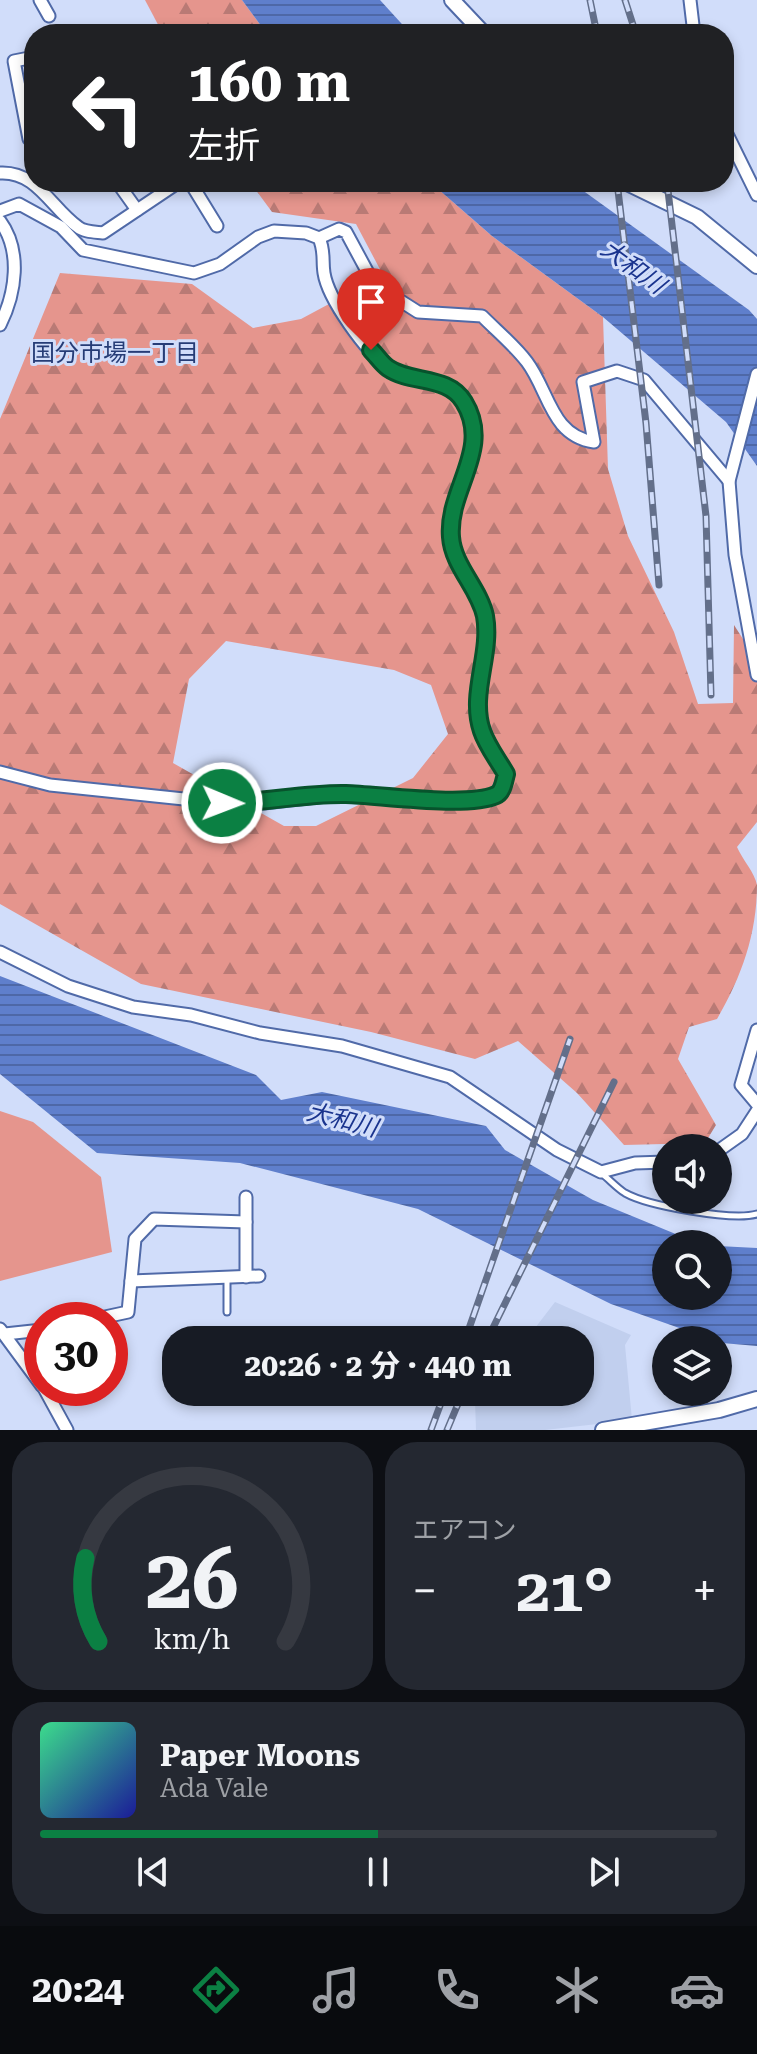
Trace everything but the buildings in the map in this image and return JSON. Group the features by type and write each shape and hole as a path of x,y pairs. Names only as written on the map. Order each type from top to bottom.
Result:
{"main road":[{"path":"452,0 475,24"},
{"path":"646,192 697,217 736,245 757,266"},
{"path":"603,1430 719,1410 757,1399"}],"street":[{"path":"40,0 49,16"},
{"path":"690,0 693,24"},
{"path":"24,59 14,61 24,113"},
{"path":"734,148 757,195"},
{"path":"0,173 16,172 24,177"},
{"path":"42,192 80,230 103,233 164,192"},
{"path":"124,192 137,210"},
{"path":"196,192 217,226"},
{"path":"0,211 19,204 61,227 83,250 194,273 220,264 258,237 274,231 306,233 319,238 339,229 346,232 374,284 418,312 482,316 527,362 556,419 573,436 594,442 583,382 617,371 644,380 731,475"},
{"path":"0,221 14,246 13,289 0,325"},
{"path":"0,772 50,785 222,803 264,803 343,794 449,801 496,795 502,789 506,774 481,730 478,693 487,647 484,613 451,538 453,513 471,462 476,434 466,404 456,390 389,369 371,350 333,301 324,273 325,252 319,238"},
{"path":"757,374 731,475 735,555 757,675"},
{"path":"0,952 68,986 133,1007 191,1015 260,1033 342,1046 450,1077 584,1167 601,1172 635,1163 652,1162"},
{"path":"757,1030 741,1085 757,1104"},
{"path":"732,1141 742,1134 757,1111"},
{"path":"246,1197 246,1277"},
{"path":"128,1312 135,1239 154,1219 246,1222"},
{"path":"131,1281 259,1276"},
{"path":"3,1332 24,1331"},
{"path":"3,1332 24,1361"},
{"path":"54,1406 67,1430"}],"lane":[{"path":"601,1172 626,1194 731,1217 757,1214"},
{"path":"227,1277 227,1312"}],"shaded area":[{"path":"555,1302 631,1335 625,1345 632,1420 545,1430 476,1430 475,1406 594,1406 594,1326 537,1326"}],"green space":[{"path":"145,0 242,0 260,24 158,24"},
{"path":"257,192 441,192 492,236 603,317 608,469 628,536 674,632 698,704 733,703 734,625 757,661 757,822 737,847 757,885 751,938 740,972 717,1019 689,1027 678,1059 716,1125 710,1134 652,1134 652,1144 624,1145 577,1093 518,1041 475,1059 371,1032 141,984 0,904 0,419 60,273 192,284 253,328 301,319 383,275 356,224 272,212","holes":["226,641 394,670 431,685 448,734 413,778 316,826 284,826 173,763 189,679"]},
{"path":"0,1111 33,1122 101,1177 112,1252 0,1281"}],"water":[{"path":"242,0 380,0 402,24 260,24"},
{"name":"大和川","path":"441,192 585,192 749,310 757,319 757,466 726,422 603,317 492,236"},
{"name":"大和川","path":"0,976 256,1075 281,1100 322,1092 486,1126 505,1150 593,1200 666,1230 652,1230 652,1310 732,1310 732,1247 757,1248 757,1346 732,1344 732,1326 674,1326 611,1304 418,1209 240,1163 97,1153 0,1074"}],"railway":[{"path":"590,0 595,24"},
{"path":"625,0 633,24"},
{"path":"618,192 646,423 659,585"},
{"path":"668,192 706,516 711,695"},
{"path":"470,1326 570,1039"},
{"path":"494,1326 614,1082"},
{"path":"431,1430 440,1406"},
{"path":"447,1430 457,1406"}],"district":[{"name":"国分市場一丁目","path":"115,353"}],"route":[{"path":"222,803 264,803 343,794 449,801 496,795 502,789 506,774 481,730 478,693 487,647 484,613 451,538 453,513 471,462 476,434 466,404 456,390 389,369 371,350"}]}
